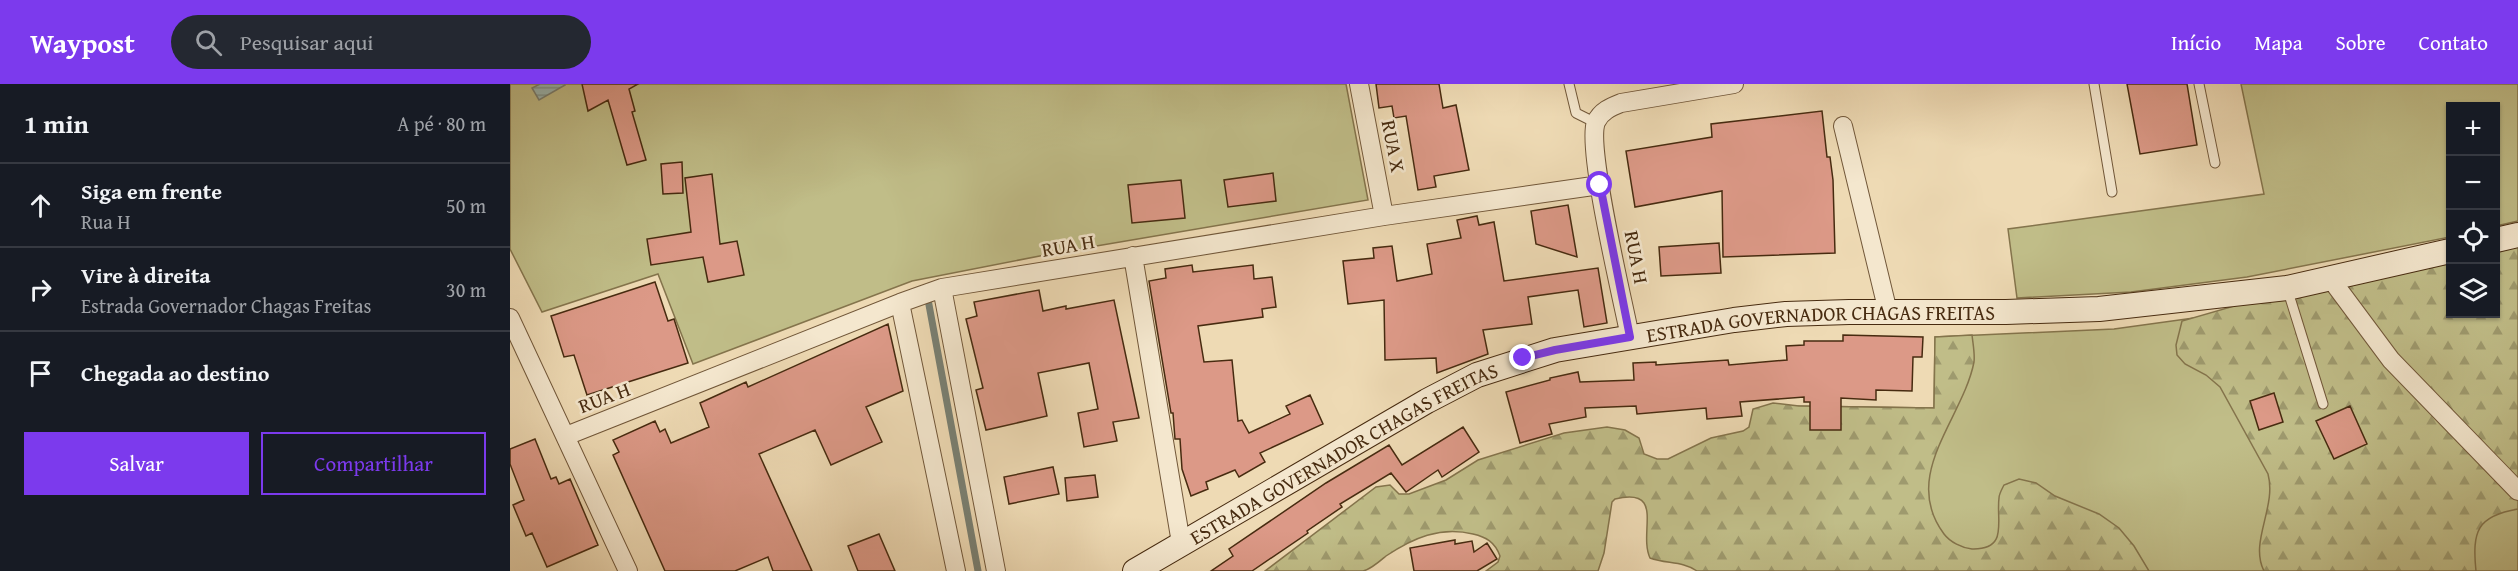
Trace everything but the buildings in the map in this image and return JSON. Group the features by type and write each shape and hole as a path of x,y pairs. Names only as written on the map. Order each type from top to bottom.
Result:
{"main road":[{"path":"2500,239 2518,235"},
{"name":"ESTRADA GOVERNADOR CHAGAS FREITAS","path":"1135,571 1427,401 1477,375 1555,350 1786,314 2100,309 2287,288 2446,252"}],"street":[{"name":"RUA X","path":"1359,84 1384,216"},
{"path":"1596,123 1605,110 1657,90 1734,84"},
{"name":"RUA H","path":"1596,123 1594,133 1600,185 1630,337"},
{"path":"1843,126 1888,312"},
{"name":"RUA H","path":"566,436 942,288 1384,216 1600,185"},
{"path":"1133,256 1181,543"},
{"path":"2330,278 2391,360 2518,491"},
{"path":"942,288 996,571"},
{"path":"900,303 956,571"},
{"path":"510,318 516,344 566,436 628,571"}],"lane":[{"path":"1569,84 1576,113 1596,123"},
{"path":"2094,84 2112,192"},
{"path":"2199,84 2215,163"},
{"path":"2287,288 2323,404"}],"green space":[{"path":"510,84 1346,84 1368,200 1055,253 912,281 693,364 658,274 542,312 510,249"},
{"path":"2241,84 2518,84 2518,221 2500,225 2500,102 2446,102 2446,238 2247,277 2131,292 2017,298 2008,229 2264,194"},
{"path":"2518,225 2518,509 2494,516 2480,528 2475,545 2476,571 2264,571 2260,560 2260,548 2269,499 2268,474 2220,387 2206,375 2185,364 2177,355 2176,345 2182,321 2446,245 2446,318 2500,318 2500,230"},
{"path":"2518,254 2518,571 1697,571 1799,406 1934,408 1935,337 2114,329 2259,309 2446,313 2446,318 2500,318 2500,303"},
{"path":"1972,335 1974,362 1968,383 1938,447 1931,469 1929,490 1932,512 1944,534 1960,546 1972,549 1991,545 1998,532 1998,507 2001,492 2004,485 2019,479 2036,483 2055,496 2099,514 2119,528 2134,546 2149,571 1697,571 1686,566 1650,558 1647,548 1645,506 1640,500 1631,497 1615,499 1612,502 1604,553 1598,571 1486,571 1498,562 1500,556 1493,544 1478,535 1449,532 1417,539 1363,571 1265,571 1376,487 1390,485 1399,494 1409,494 1446,480 1478,460 1564,433 1607,427 1625,430 1639,438 1644,454 1657,459 1668,459 1711,438 1743,431 1749,427 1753,409 1773,403 1799,406 1934,408 1935,337"}],"water":[{"path":"540,84 565,85 539,100 532,88"}],"waterway":[{"path":"927,294 978,571"}],"route":[{"path":"1523,358 1630,337 1600,185"}]}
